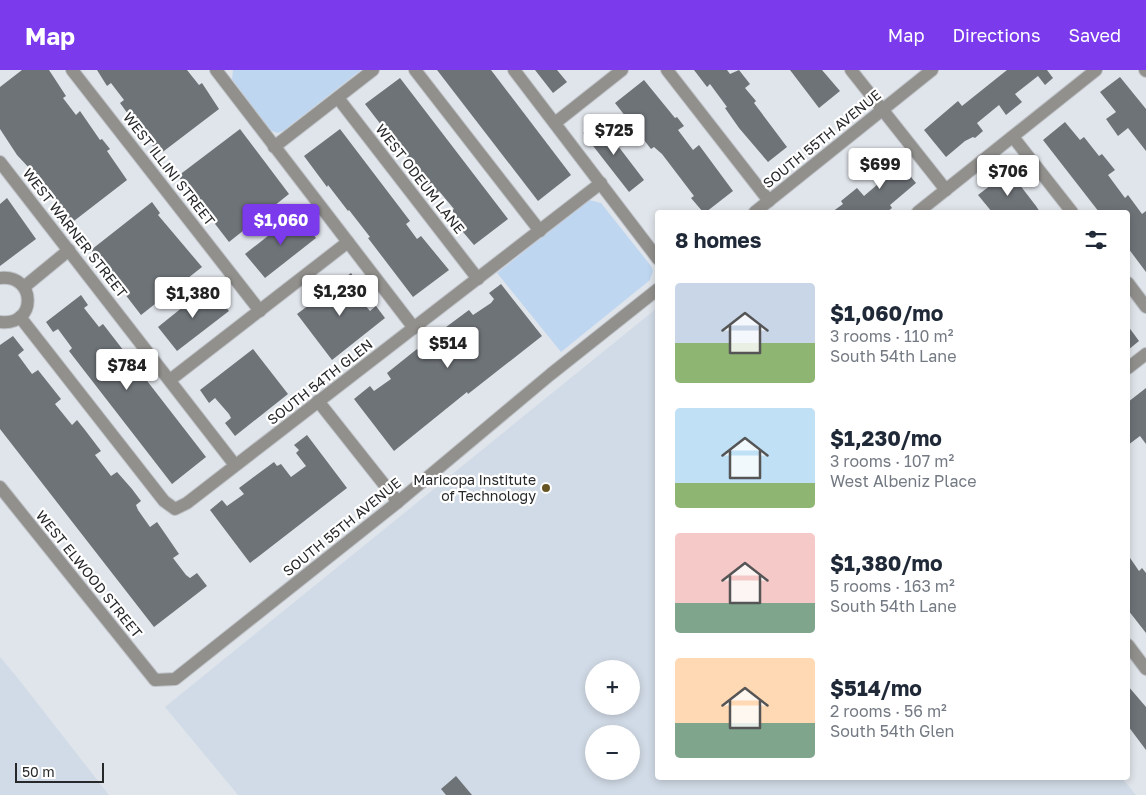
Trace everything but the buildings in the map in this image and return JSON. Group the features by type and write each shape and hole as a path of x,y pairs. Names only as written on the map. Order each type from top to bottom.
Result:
{"street":[{"name":"WEST ILLINI STREET","path":"72,70 260,311"},
{"path":"216,70 414,328"},
{"path":"274,147 373,70"},
{"path":"415,70 540,231"},
{"path":"514,70 655,255"},
{"path":"555,123 622,70"},
{"path":"667,70 769,201"},
{"path":"851,70 946,190"},
{"name":"SOUTH 55TH AVENUE","path":"758,210 932,70"},
{"path":"921,210 1096,70"},
{"name":"WEST ODEUM LANE","path":"338,98 478,279"},
{"path":"1013,137 1070,210"},
{"name":"WEST WARNER STREET","path":"0,162 235,466"},
{"name":"SOUTH 54TH GLEN","path":"20,317 164,501 175,509 181,507 235,466 601,183"},
{"path":"170,380 348,242"},
{"path":"24,287 69,250"},
{"path":"0,278 13,279 24,287 27,293 28,305 20,317 8,323 0,322"},
{"path":"1130,287 1146,307"},
{"name":"SOUTH 55TH AVENUE","path":"155,680 175,678 398,502 551,374 655,291"},
{"path":"1130,366 1146,354"},
{"path":"318,401 398,502"},
{"name":"WEST ELWOOD STREET","path":"0,487 155,680"},
{"path":"1130,648 1146,669"}],"shaded area":[{"path":"233,70 361,70 283,131 277,133 270,130 232,79"},
{"path":"589,200 601,203 653,271 650,280 561,352 497,273"},
{"name":"Maricopa Institute of Technology","path":"655,310 655,780 1124,780 1136,795 238,795 165,707"},
{"path":"0,657 16,676 109,795 0,795"}],"place":[{"name":"Maricopa Institute of Technology","path":"546,488"}]}
